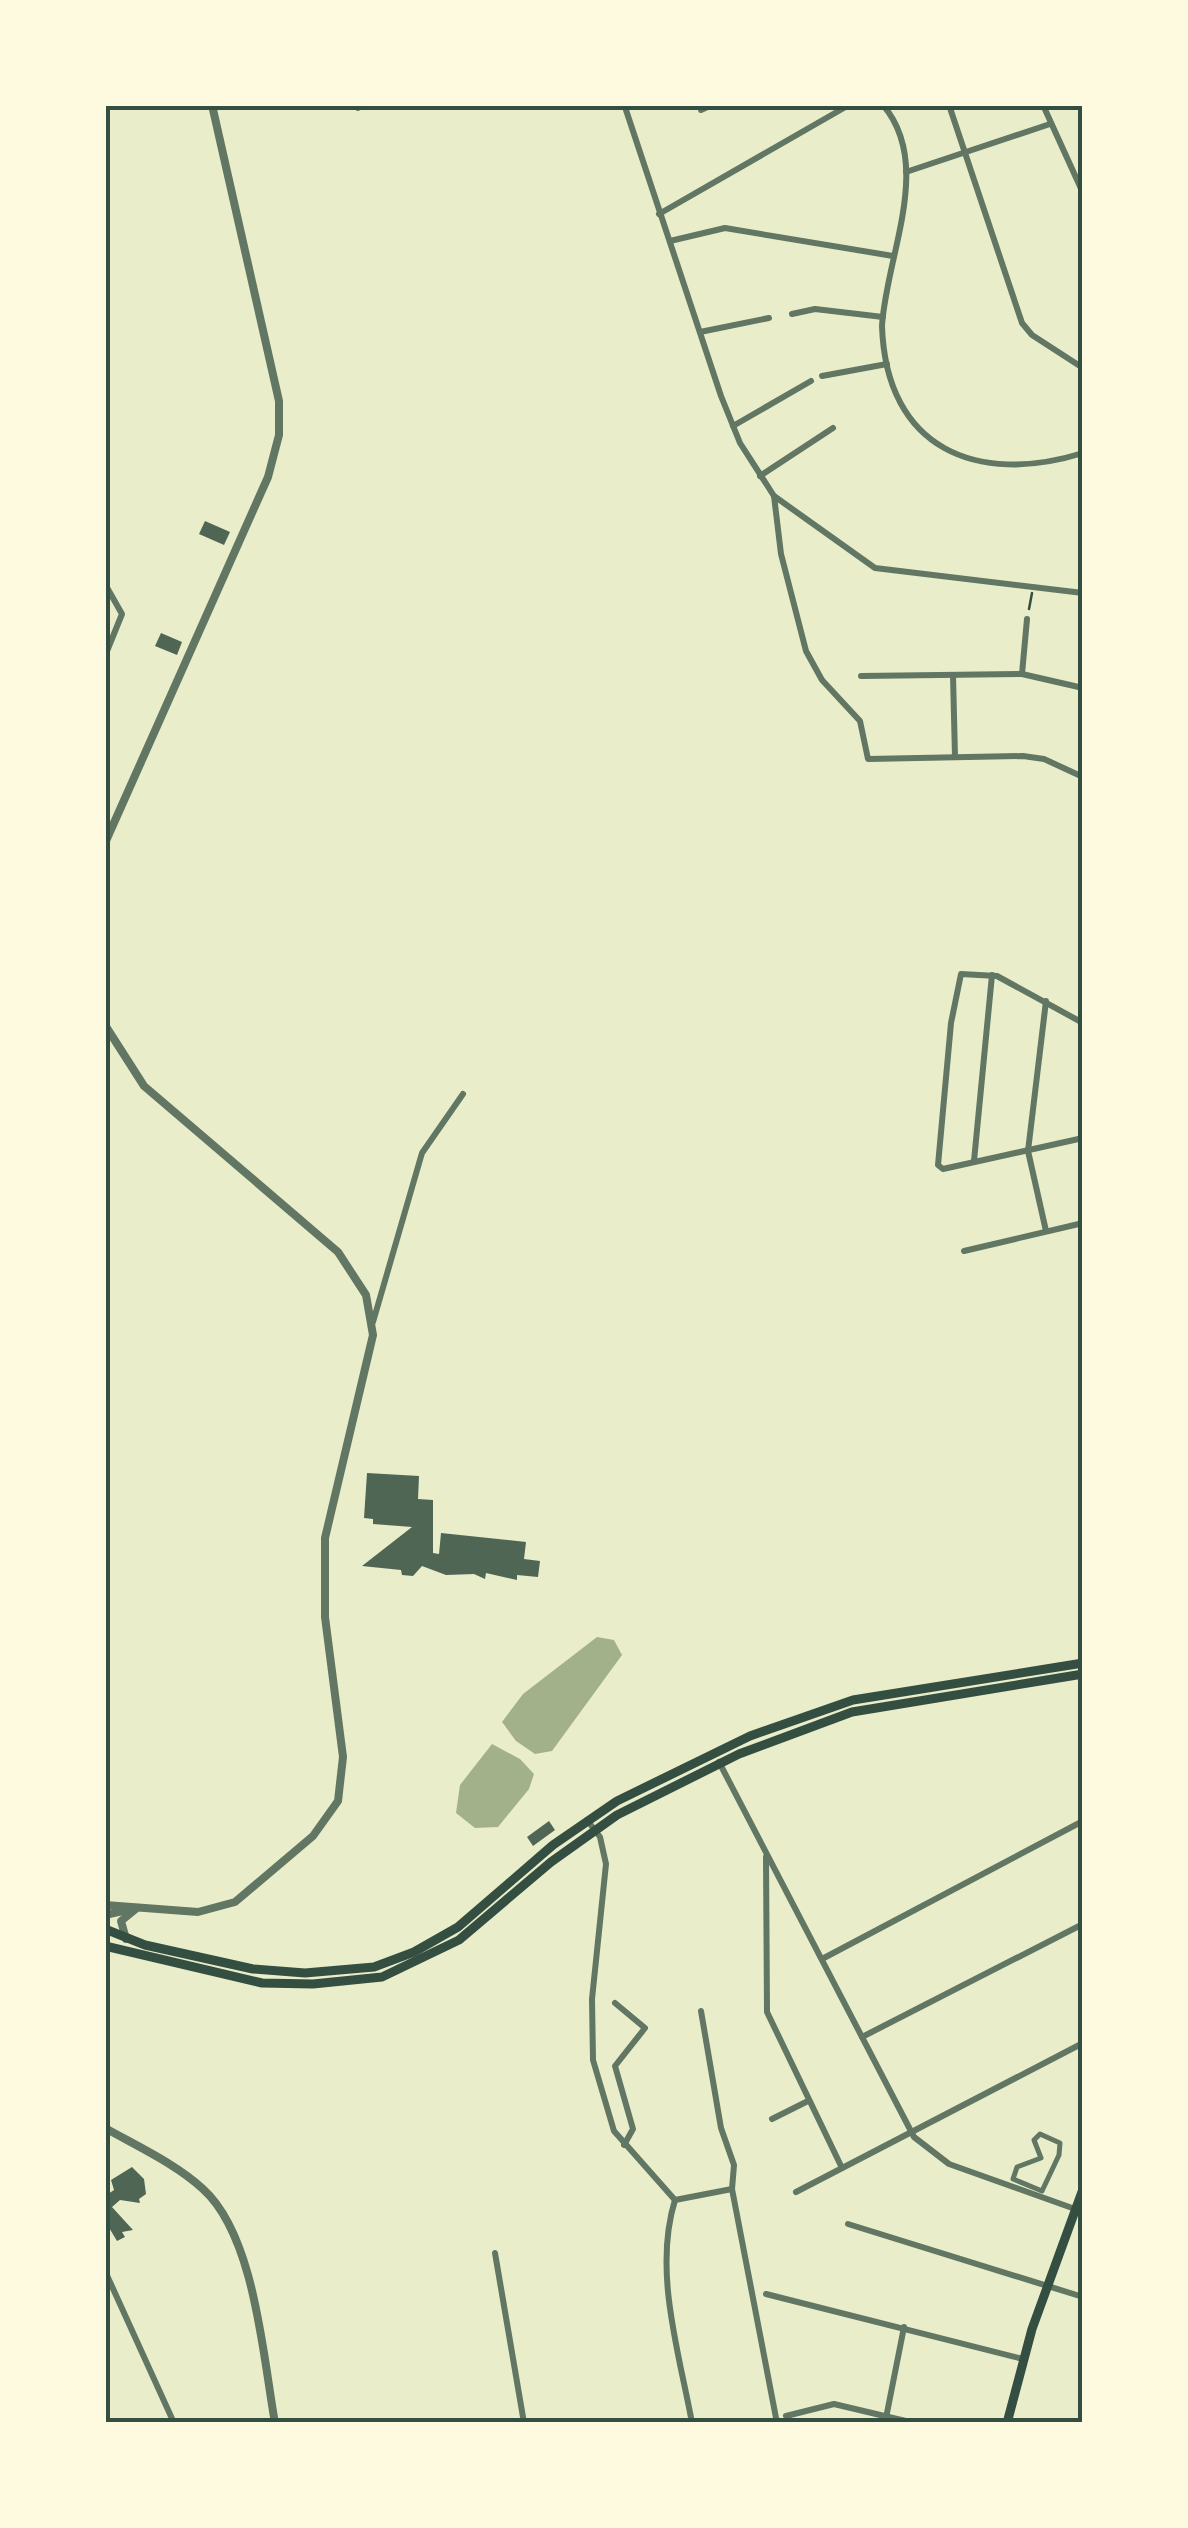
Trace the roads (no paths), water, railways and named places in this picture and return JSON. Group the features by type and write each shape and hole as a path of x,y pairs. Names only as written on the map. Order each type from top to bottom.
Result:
{"main road":[{"path":"105,1929 126,1939 252,1969 305,1973 374,1967 414,1952 458,1927 587,1820 683,1765 830,1706 1083,1663"},
{"path":"105,1946 252,1982 299,1985 369,1980 447,1948 594,1830 660,1790 720,1762 852,1712 1083,1674"},
{"path":"1006,2423 1023,2359 1083,2189"}],"street":[{"path":"105,843 268,477 280,435 274,376 212,105"},
{"path":"701,110 712,105"},
{"path":"659,214 848,105"},
{"path":"883,105 902,132 906,172 883,318 887,364 895,389 917,422 958,458 1013,467 1083,453"},
{"path":"949,105 1022,323 1039,340 1083,368"},
{"path":"1043,105 1083,192"},
{"path":"626,110 733,426 774,496 878,569 1083,593"},
{"path":"906,172 1050,124"},
{"path":"670,240 725,228 894,256"},
{"path":"792,314 816,309 883,318"},
{"path":"700,332 769,318"},
{"path":"822,376 887,364"},
{"path":"733,426 811,381"},
{"path":"760,476 833,428"},
{"path":"774,496 781,554 806,651 822,680 860,721 867,758 1035,758 1083,777"},
{"path":"105,584 118,600 122,614 105,656"},
{"path":"1022,674 1028,619"},
{"path":"861,676 1022,674 1083,688"},
{"path":"953,675 956,757"},
{"path":"1083,1023 1046,1000 992,975 964,972 957,981 937,1164 941,1169 1083,1138"},
{"path":"974,1161 992,975"},
{"path":"1046,1000 1028,1151 1046,1231"},
{"path":"105,1025 120,1055 153,1094 338,1252 366,1295 373,1322"},
{"path":"105,1906 204,1911 242,1899 317,1831 338,1801 344,1757 326,1617 324,1547 333,1492 369,1365 373,1322 422,1154 463,1094"},
{"path":"964,1251 1083,1223"},
{"path":"720,1762 910,2131 949,2164 1076,2209"},
{"path":"587,1820 606,1864 590,2038 610,2121 624,2144 675,2200"},
{"path":"822,1959 1083,1821"},
{"path":"766,1856 767,2012 842,2168"},
{"path":"105,1915 137,1908"},
{"path":"126,1939 121,1920 137,1908"},
{"path":"862,2037 1083,1924"},
{"path":"615,2003 645,2028 614,2066 632,2129 624,2144"},
{"path":"701,2011 721,2128 734,2164 732,2189 777,2423"},
{"path":"796,2192 1083,2043"},
{"path":"772,2120 808,2101"},
{"path":"105,2128 201,2187 226,2219 252,2295 275,2423"},
{"path":"1040,2134 1060,2143 1059,2155 1042,2190 1013,2179 1017,2167 1041,2158 1034,2140 1040,2134"},
{"path":"675,2200 732,2189"},
{"path":"675,2200 667,2226 666,2270 692,2423"},
{"path":"848,2224 1083,2298"},
{"path":"494,2253 524,2423"},
{"path":"105,2270 174,2423"},
{"path":"766,2294 1023,2359"},
{"path":"885,2420 904,2327"},
{"path":"786,2416 829,2404 885,2420 914,2423"}]}
